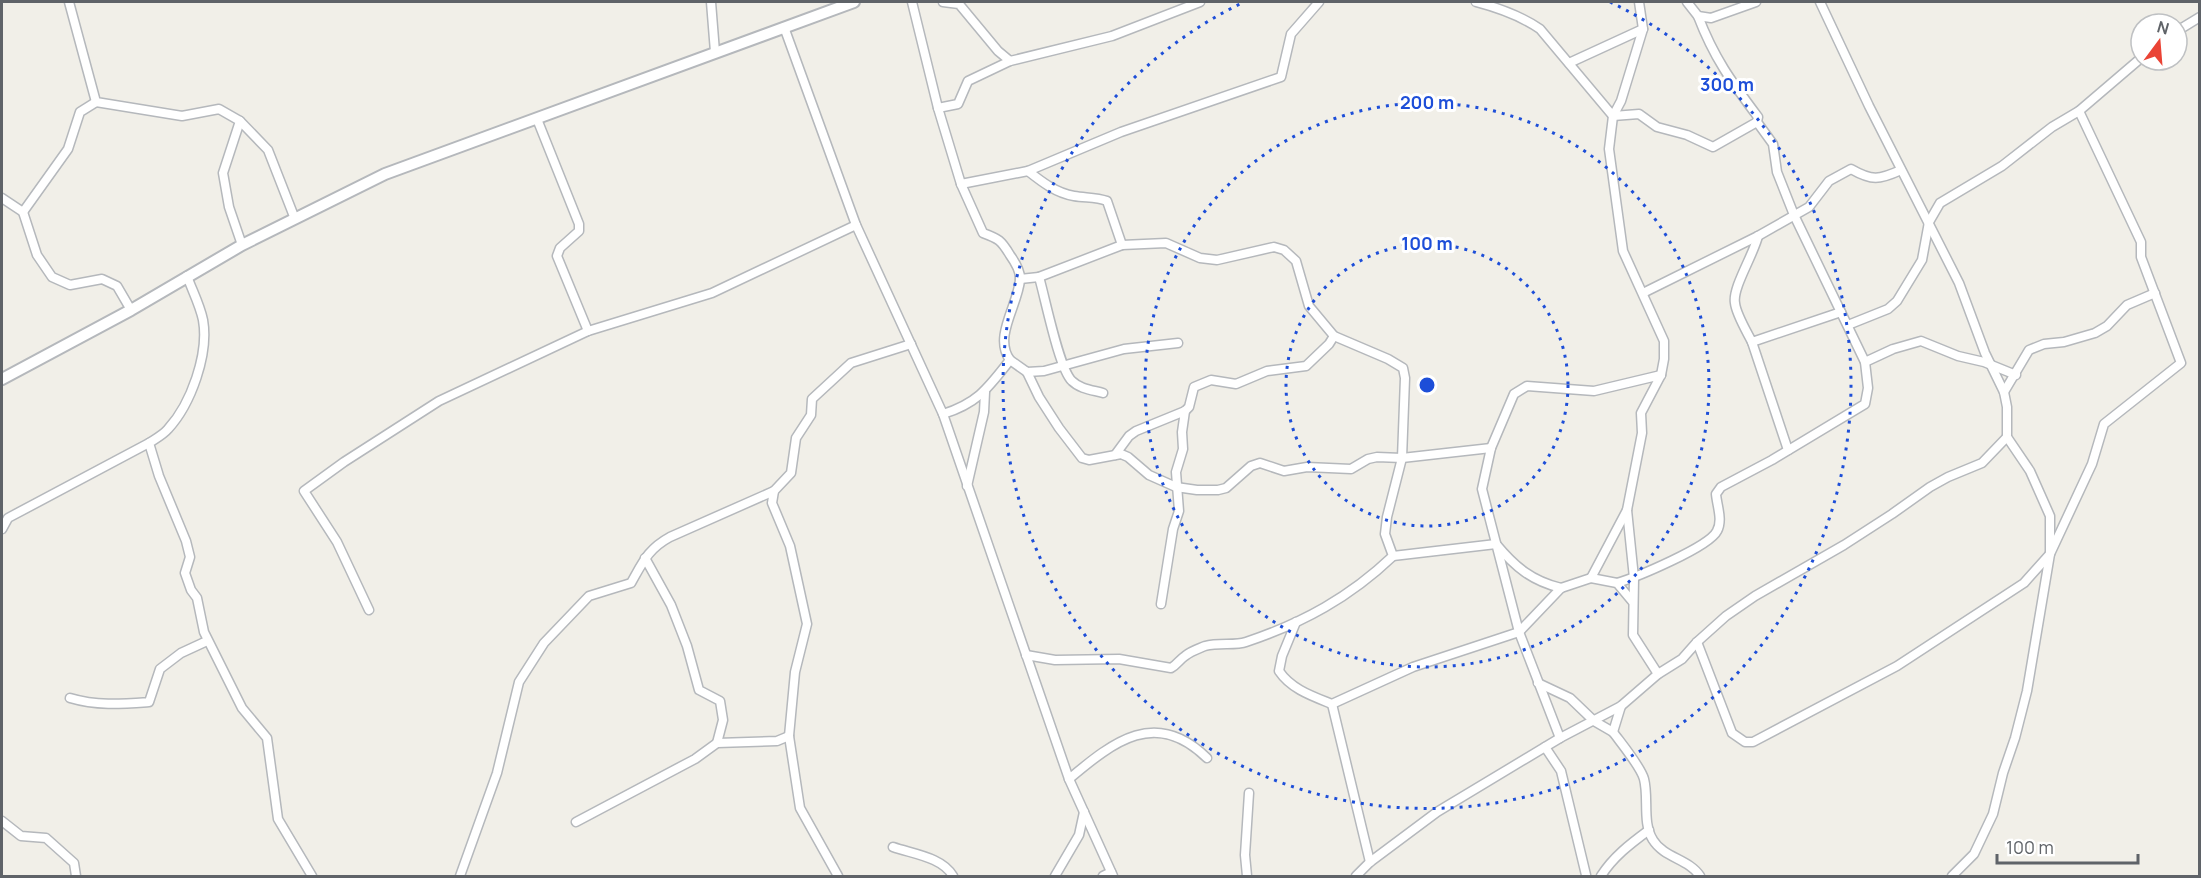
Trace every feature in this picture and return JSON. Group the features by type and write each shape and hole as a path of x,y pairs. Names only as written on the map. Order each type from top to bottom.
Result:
{"street":[{"path":"69,2 96,102"},
{"path":"711,2 715,52"},
{"path":"2,379 131,310 242,245 385,174 854,2"},
{"path":"912,2 938,108 962,184 983,233 1002,240 1017,266 1020,279 1004,340 1004,352 1010,360 1027,372 1039,397 1082,458 1089,460 1121,454 1128,457 1149,475 1176,487 1218,490 1226,488 1251,466 1260,464 1284,471 1306,467 1342,470 1351,469 1368,459 1377,457 1402,458 1491,448"},
{"path":"943,2 959,4 998,51 1010,61"},
{"path":"938,108 958,104 968,81 1010,61 1112,36 1200,2"},
{"path":"962,184 1028,171 1121,132 1281,76 1291,34 1319,2"},
{"path":"1476,2 1529,22 1548,37 1613,116"},
{"path":"1639,2 1643,29 1621,101 1613,116 1609,149 1623,251 1664,341 1661,375 1641,414 1641,433 1627,510 1634,578 1633,635 1658,674"},
{"path":"1296,622 1282,656 1279,671 1285,680 1306,694 1332,704 1413,667 1519,632 1561,588 1591,578 1617,583 1634,578 1708,542 1717,531 1720,518 1716,494 1721,487 1865,404 1868,388 1865,362 1794,215 1777,172 1773,144 1757,122 1758,117 1719,63 1698,16 1687,2"},
{"path":"1698,16 1711,18 1756,2"},
{"path":"1820,2 1959,284 1985,353 2004,392 2007,407 2007,437 2030,471 2050,516 2050,554 2027,691 1993,814 1974,854 1952,876"},
{"path":"784,27 856,225 943,414 1069,779 1109,875"},
{"path":"1569,63 1643,29"},
{"path":"1848,325 1888,309 1897,301 1922,260 1929,222 1940,203 2002,166 2052,127 2079,111 2129,68"},
{"path":"23,212 68,149 80,112 96,102 182,116 219,109 240,121 268,150 295,219"},
{"path":"1697,642 1732,733 1745,742 1753,742 1897,666 2024,584 2050,554 2092,464 2104,424 2181,363 2141,257 2141,242 2079,111"},
{"path":"1613,116 1639,114 1657,127 1687,135 1713,147 1757,122"},
{"path":"537,119 579,224 579,231 560,248 557,256 588,331"},
{"path":"240,121 223,173 229,207 242,245"},
{"path":"1643,292 1758,236 1809,207 1829,182 1851,169 1867,178 1887,177 1901,170"},
{"path":"1028,171 1050,188 1074,196 1095,196 1107,201 1122,245"},
{"path":"2,198 23,212 37,255 52,277 70,285 102,279 117,286 131,310"},
{"path":"369,610 337,542 304,491 344,462 440,402 588,331 712,292 856,225"},
{"path":"1758,236 1734,302 1752,342 1788,450"},
{"path":"1020,279 1039,277 1122,245 1166,243 1200,258 1217,260 1274,247 1284,250 1296,261 1309,306 1334,336 1388,359 1402,368 1405,378 1402,458 1385,534 1393,556"},
{"path":"2,529 8,518 149,443 167,430 196,381 204,352 203,320 187,276"},
{"path":"1039,277 1063,366 1071,380 1084,388 1103,393"},
{"path":"2004,392 2029,350 2044,344 2064,342 2095,333 2107,326 2127,305 2155,294"},
{"path":"1752,342 1841,312"},
{"path":"1115,455 1136,431 1185,411 1189,407 1194,387 1203,382 1211,380 1236,384 1267,371 1306,366 1329,344 1334,336"},
{"path":"1865,362 1893,349 1921,341 2016,375"},
{"path":"1027,372 1044,371 1124,349 1178,343"},
{"path":"460,876 497,773 519,682 544,643 589,597 631,583 645,558 656,545 774,491 791,473 796,438 811,415 812,399 851,363 911,344"},
{"path":"943,414 973,402 985,392 1010,360"},
{"path":"1560,738 1519,632 1482,489 1491,448 1514,394 1527,386 1594,391 1661,375"},
{"path":"967,487 984,412 985,392"},
{"path":"1161,604 1173,529 1179,511 1176,472 1183,449 1185,411"},
{"path":"1356,876 1370,862 1437,812 1560,738 1621,706 1658,674 1682,659 1726,616 1755,596 1844,544 1930,487 1982,463 2007,437"},
{"path":"149,443 159,476 186,541 190,557 185,573 191,590 197,598 207,640 242,708 267,738 278,819 312,876"},
{"path":"774,491 772,503 790,546 807,624 795,672 789,736 800,808 835,875"},
{"path":"1591,578 1627,510"},
{"path":"1026,655 1055,660 1119,659 1171,668 1191,652 1208,645 1224,642 1243,643 1322,610 1367,581 1393,556 1496,544"},
{"path":"1496,544 1513,565 1530,577 1561,588"},
{"path":"645,558 671,605 687,646 699,690 720,701 723,720 717,742"},
{"path":"1617,583 1632,601"},
{"path":"70,698 88,704 148,702 160,669 181,653 207,640"},
{"path":"1538,683 1570,699 1594,721 1613,732 1644,777 1649,830 1653,841 1667,853 1694,868 1700,876"},
{"path":"1332,704 1370,862"},
{"path":"1613,732 1621,706"},
{"path":"1069,779 1110,747 1143,732 1157,731 1182,738 1207,758"},
{"path":"576,822 695,759 717,742 777,741 789,736"},
{"path":"1545,747 1561,771 1586,875"},
{"path":"1247,876 1245,855 1249,793"},
{"path":"1055,876 1079,835 1084,811"},
{"path":"2,821 21,836 46,838 74,863 76,876"},
{"path":"1601,876 1626,846 1649,830"},
{"path":"892,847 937,860 946,865 953,876"}]}
